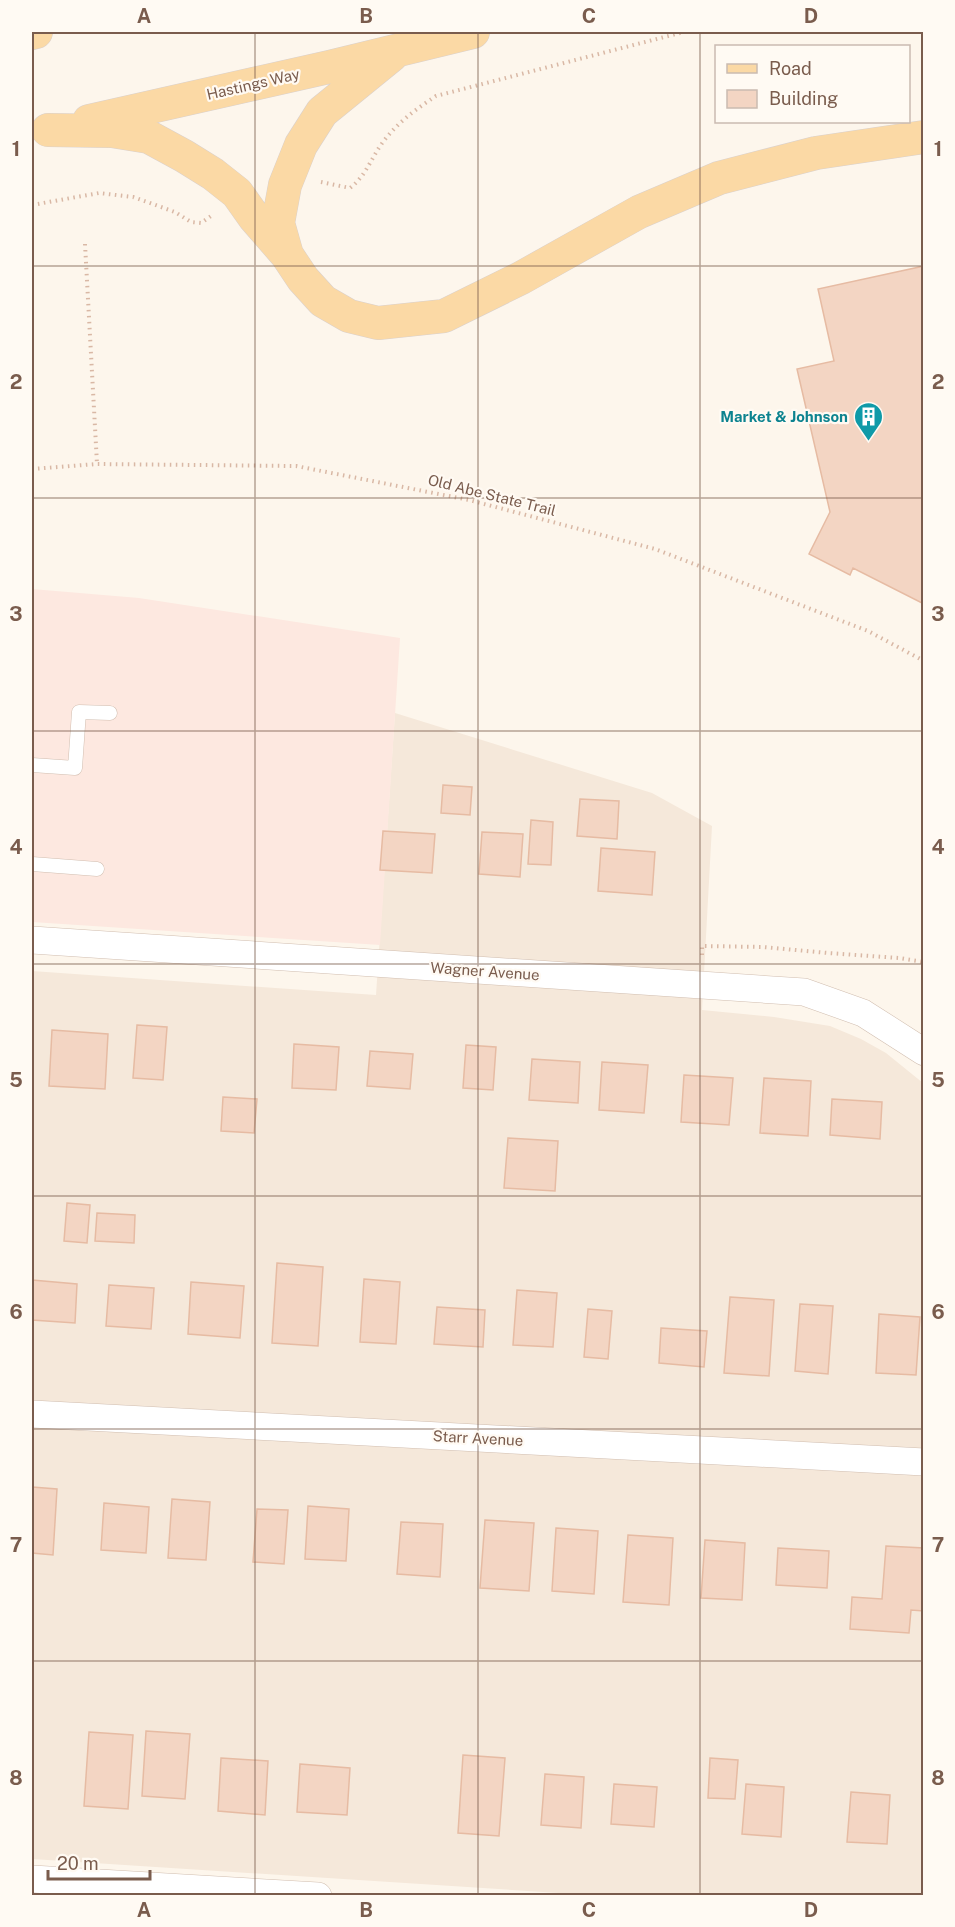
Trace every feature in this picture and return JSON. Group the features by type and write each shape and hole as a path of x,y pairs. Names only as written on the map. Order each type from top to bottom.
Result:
{"main road":[{"name":"Hastings Way","path":"40,132 473,32"},
{"path":"287,255 278,223 285,184 301,145 322,112 397,50"},
{"path":"40,132 112,131 149,137 213,174 235,191 287,255 303,279 323,301 349,316 378,322 444,316 521,278 639,212 719,178 816,153 924,137"}],"street":[{"name":"Wagner Avenue","path":"32,940 804,992 862,1013 924,1052"},
{"name":"Starr Avenue","path":"32,1414 924,1462"},
{"path":"32,1879 318,1896"}],"lane":[{"path":"32,765 75,768 79,712 110,713"},
{"path":"32,864 97,868"}],"path":[{"path":"289,174 350,188 360,181 382,143 409,114 436,96 684,32"},
{"path":"32,205 99,193 133,197 175,212 191,222 201,223 235,191"},
{"path":"85,244 97,465"},
{"name":"Old Abe State Trail","path":"32,469 97,465 296,466 468,500 655,549 868,631 924,661"},
{"path":"702,986 702,946 763,947 924,962"}],"shaded area":[{"path":"32,589 139,598 400,638 380,945 32,922"},
{"path":"395,713 652,793 712,826 702,1010 774,1017 830,1026 886,1053 923,1083 923,1895 590,1895 32,1859 32,971 376,995"}],"building":[{"name":"Market & Johnson","path":"924,266 924,604 853,568 850,575 809,554 830,512 797,369 834,361 818,289"},
{"path":"443,785 472,787 470,815 441,813"},
{"path":"580,799 619,801 617,839 577,836"},
{"path":"531,820 553,822 551,865 528,864"},
{"path":"383,831 435,834 432,873 380,870"},
{"path":"482,832 523,834 520,877 479,874"},
{"path":"601,848 655,852 652,895 598,891"},
{"path":"137,1025 167,1027 163,1080 133,1078"},
{"path":"52,1030 108,1034 105,1089 49,1086"},
{"path":"294,1044 339,1047 336,1090 292,1088"},
{"path":"466,1045 496,1047 493,1090 463,1088"},
{"path":"370,1051 413,1054 410,1089 367,1086"},
{"path":"532,1059 580,1062 578,1103 529,1100"},
{"path":"602,1062 648,1065 644,1113 599,1110"},
{"path":"684,1075 733,1078 729,1125 681,1122"},
{"path":"764,1078 811,1081 808,1136 760,1133"},
{"path":"223,1097 257,1099 254,1133 221,1131"},
{"path":"832,1099 882,1102 880,1139 830,1135"},
{"path":"508,1138 558,1141 555,1191 504,1188"},
{"path":"67,1203 90,1205 87,1243 64,1241"},
{"path":"97,1213 135,1215 134,1243 95,1241"},
{"path":"277,1263 323,1267 318,1346 272,1343"},
{"path":"364,1279 400,1282 396,1344 360,1342"},
{"path":"32,1280 77,1284 75,1323 32,1320"},
{"path":"191,1282 244,1286 240,1338 188,1334"},
{"path":"109,1285 154,1288 151,1329 106,1326"},
{"path":"517,1290 557,1293 553,1347 513,1345"},
{"path":"730,1297 774,1300 769,1376 724,1373"},
{"path":"800,1304 833,1306 828,1374 795,1371"},
{"path":"437,1307 485,1310 483,1347 434,1344"},
{"path":"588,1309 612,1311 608,1359 584,1357"},
{"path":"879,1314 920,1317 916,1375 876,1373"},
{"path":"661,1328 707,1331 704,1367 659,1363"},
{"path":"32,1487 57,1489 53,1555 32,1553"},
{"path":"172,1499 210,1502 206,1560 168,1558"},
{"path":"104,1503 149,1507 146,1553 101,1550"},
{"path":"308,1506 349,1509 346,1561 305,1559"},
{"path":"257,1509 288,1510 284,1564 253,1562"},
{"path":"485,1520 534,1523 529,1591 480,1588"},
{"path":"401,1522 443,1524 440,1577 397,1574"},
{"path":"556,1528 598,1531 594,1594 552,1591"},
{"path":"628,1535 673,1538 669,1605 623,1602"},
{"path":"705,1540 745,1543 742,1600 701,1598"},
{"path":"886,1546 924,1548 924,1611 911,1610 909,1633 850,1629 852,1597 882,1599"},
{"path":"778,1548 829,1551 827,1588 776,1585"},
{"path":"146,1731 190,1734 185,1799 142,1796"},
{"path":"89,1732 133,1735 128,1809 84,1806"},
{"path":"463,1755 505,1758 499,1836 458,1833"},
{"path":"221,1758 268,1761 265,1815 218,1811"},
{"path":"710,1758 738,1760 735,1799 708,1798"},
{"path":"300,1764 350,1768 347,1815 297,1812"},
{"path":"545,1774 584,1777 581,1828 541,1825"},
{"path":"614,1784 657,1787 654,1827 611,1824"},
{"path":"746,1784 784,1787 781,1837 742,1834"},
{"path":"851,1792 890,1795 887,1844 847,1842"}],"place":[{"name":"Market & Johnson","path":"869,442"}]}
